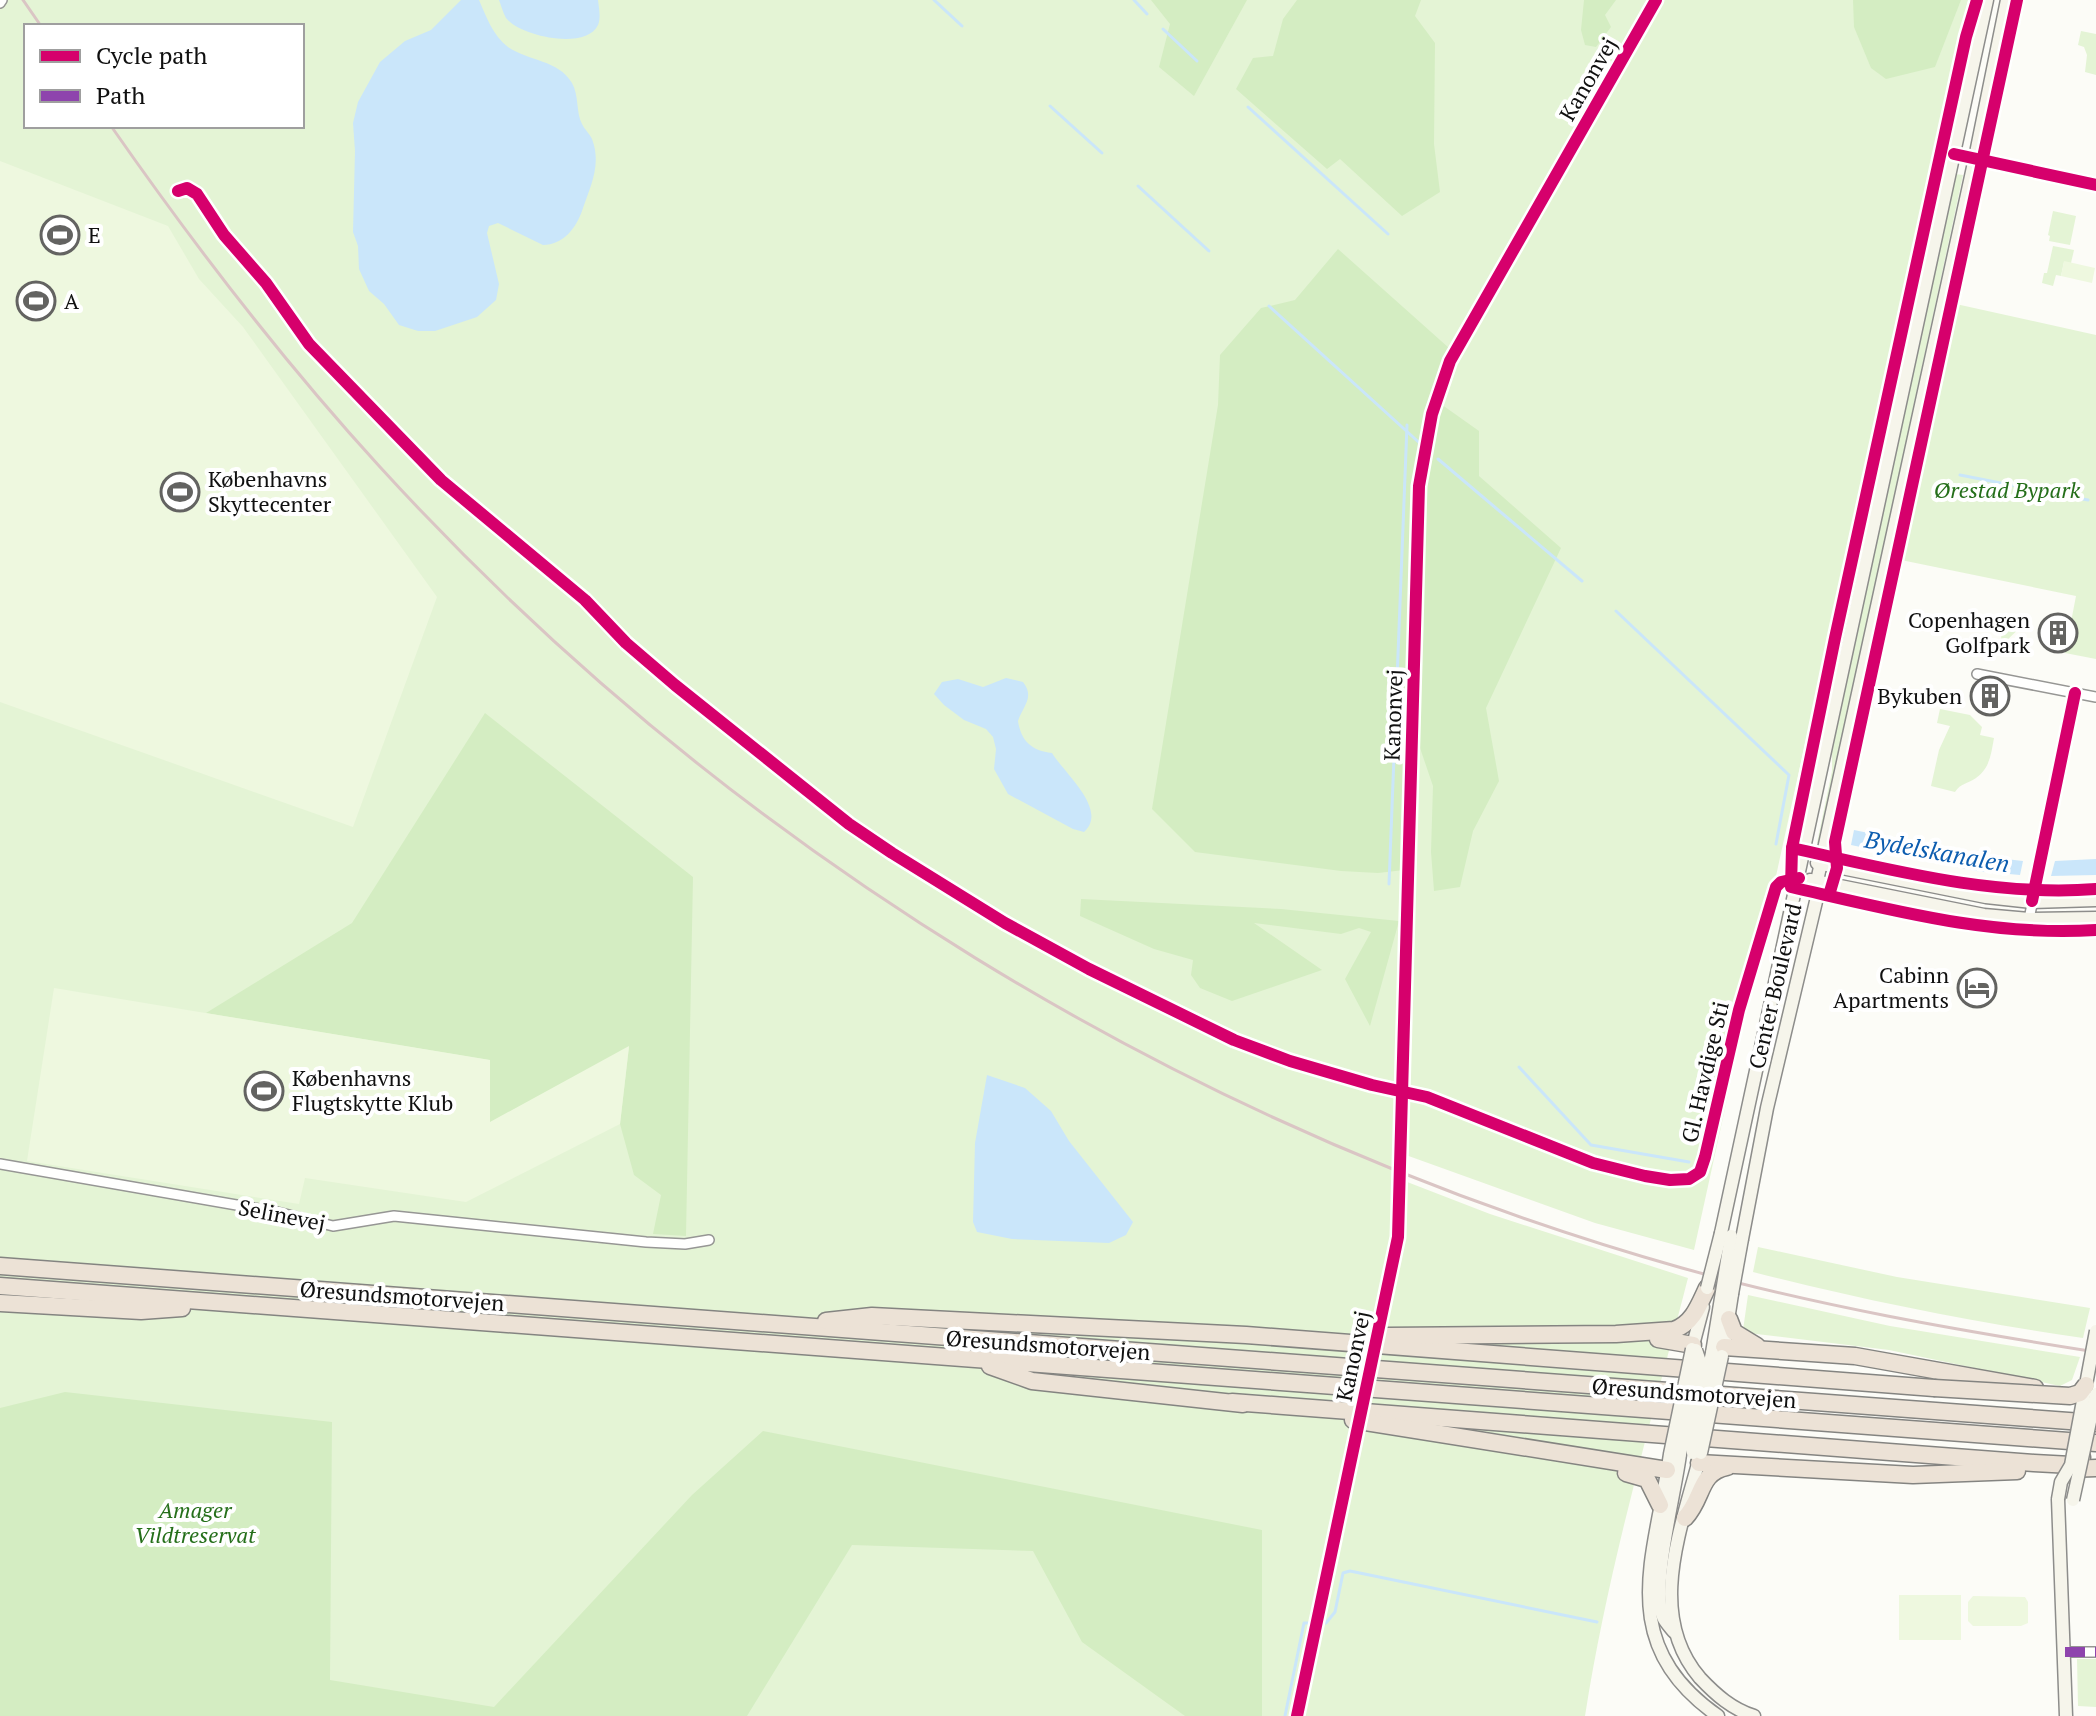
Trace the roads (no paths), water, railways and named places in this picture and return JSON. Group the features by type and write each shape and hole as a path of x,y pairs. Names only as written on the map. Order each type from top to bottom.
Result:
{"highway":[{"name":"Øresundsmotorvejen","path":"0,1266 2096,1423"},
{"name":"Øresundsmotorvejen","path":"0,1286 2090,1448"},
{"path":"1246,1335 1616,1334 1674,1330 1683,1326 1720,1291"},
{"path":"0,1303 141,1311 240,1304"},
{"path":"783,1325 872,1316 1246,1335 1934,1388 2070,1396 2093,1392"},
{"path":"1729,1319 1740,1338 1762,1348"},
{"path":"1616,1334 1694,1348"},
{"path":"1718,1350 1762,1348 1855,1356 2093,1392"},
{"path":"969,1359 1032,1381 1232,1402 2071,1465 2090,1448"},
{"path":"1232,1402 1493,1444 1755,1466 1913,1475 2096,1468"},
{"path":"1493,1444 1537,1460 1639,1475 1647,1479 1660,1505"},
{"path":"1685,1518 1696,1506 1707,1477 1714,1470 1755,1466"}],"street":[{"name":"Center Boulevard","path":"1718,1716 1682,1684 1657,1645 1648,1607 1648,1572 1660,1505 1684,1460 1729,1319 1720,1291 1731,1236 1735,1173 1987,0"},
{"name":"Center Boulevard","path":"1754,1716 1740,1711 1714,1693 1696,1673 1676,1635 1670,1602 1671,1573 1685,1518 1684,1460 1694,1348 1720,1291 1731,1236 1767,1108 1818,893 1817,881 2007,0"},
{"path":"1954,154 2096,185"},
{"path":"1977,674 2096,697"},
{"path":"2029,919 2075,693"},
{"path":"1802,860 1975,895 2032,902 2096,900"},
{"path":"1799,878 1961,912 2029,919 2096,918"},
{"name":"Selinevej","path":"0,1164 277,1212 333,1226 394,1216 646,1242 685,1244 709,1240"},
{"path":"1694,1348 1718,1350 1720,1291"},
{"path":"2060,1556 2064,1520 2090,1448 2096,1331"},
{"path":"2066,1716 2058,1499 2061,1482 2071,1465 2093,1392"},
{"path":"1676,1635 1662,1616 1660,1585 1666,1533 1684,1460"},
{"path":"2065,1652 2096,1652"},
{"path":"1682,1684 1696,1673"}],"water":[{"path":"461,0 479,0 494,32 508,47 551,65 566,75 574,88 580,120 592,139 595,167 579,217 568,234 557,242 543,245 498,223 489,226 487,233 499,284 496,300 477,317 435,331 418,331 399,325 384,304 369,291 359,269 358,246 353,232 353,123 358,102 380,62 405,41 431,30"},
{"path":"499,0 598,0 599,22 591,33 580,37 567,39 538,35 513,25 506,18"},
{"path":"1006,678 1023,682 1028,692 1018,721 1025,739 1033,747 1052,753 1088,803 1090,823 1084,832 1008,794 994,769 996,749 993,737 986,729 964,720 934,694 942,682 958,679 983,687"},
{"name":"Bydelskanalen","path":"1854,830 1980,856 2023,861 2020,875 1976,871 1851,845"},
{"name":"Bydelskanalen","path":"2096,859 2096,875 2051,876 2055,861"},
{"path":"987,1075 1025,1088 1051,1111 1069,1141 1133,1222 1126,1235 1109,1243 1012,1239 977,1232 973,1222 975,1143"}],"waterway":[{"path":"934,0 962,26"},
{"path":"1134,0 1147,14"},
{"path":"1163,29 1197,61"},
{"path":"1050,106 1102,153"},
{"path":"1248,107 1388,234"},
{"path":"1138,186 1209,251"},
{"path":"1269,306 1424,447"},
{"path":"1389,884 1407,425"},
{"path":"1438,459 1582,581"},
{"path":"1960,475 2088,500"},
{"path":"1616,611 1789,775 1776,844"},
{"path":"1519,1067 1591,1145 1689,1162"},
{"path":"1323,1623 1335,1612 1343,1573 1350,1571 1597,1622"},
{"path":"1285,1716 1304,1623 1309,1623"}],"railway":[{"path":"23,0 40,24"},
{"path":"112,128 207,258 308,385 380,467 515,605 660,733 814,851 975,958 1143,1053 1318,1137 1498,1209 1682,1268 1784,1294 1939,1326 2096,1352"}],"place":[{"name":"E","path":"60,235"},
{"name":"A","path":"36,301"},
{"name":"Københavns Skyttecenter","path":"180,492"},
{"name":"Copenhagen Golfpark","path":"2058,633"},
{"name":"Bykuben","path":"1990,696"},
{"name":"Cabinn Apartments","path":"1977,988"},
{"name":"Københavns Flugtskytte Klub","path":"264,1091"}],"park label":[{"name":"Ørestad Bypark","path":"2007,490"},
{"name":"Amager Vildtreservat","path":"195,1522"}]}
